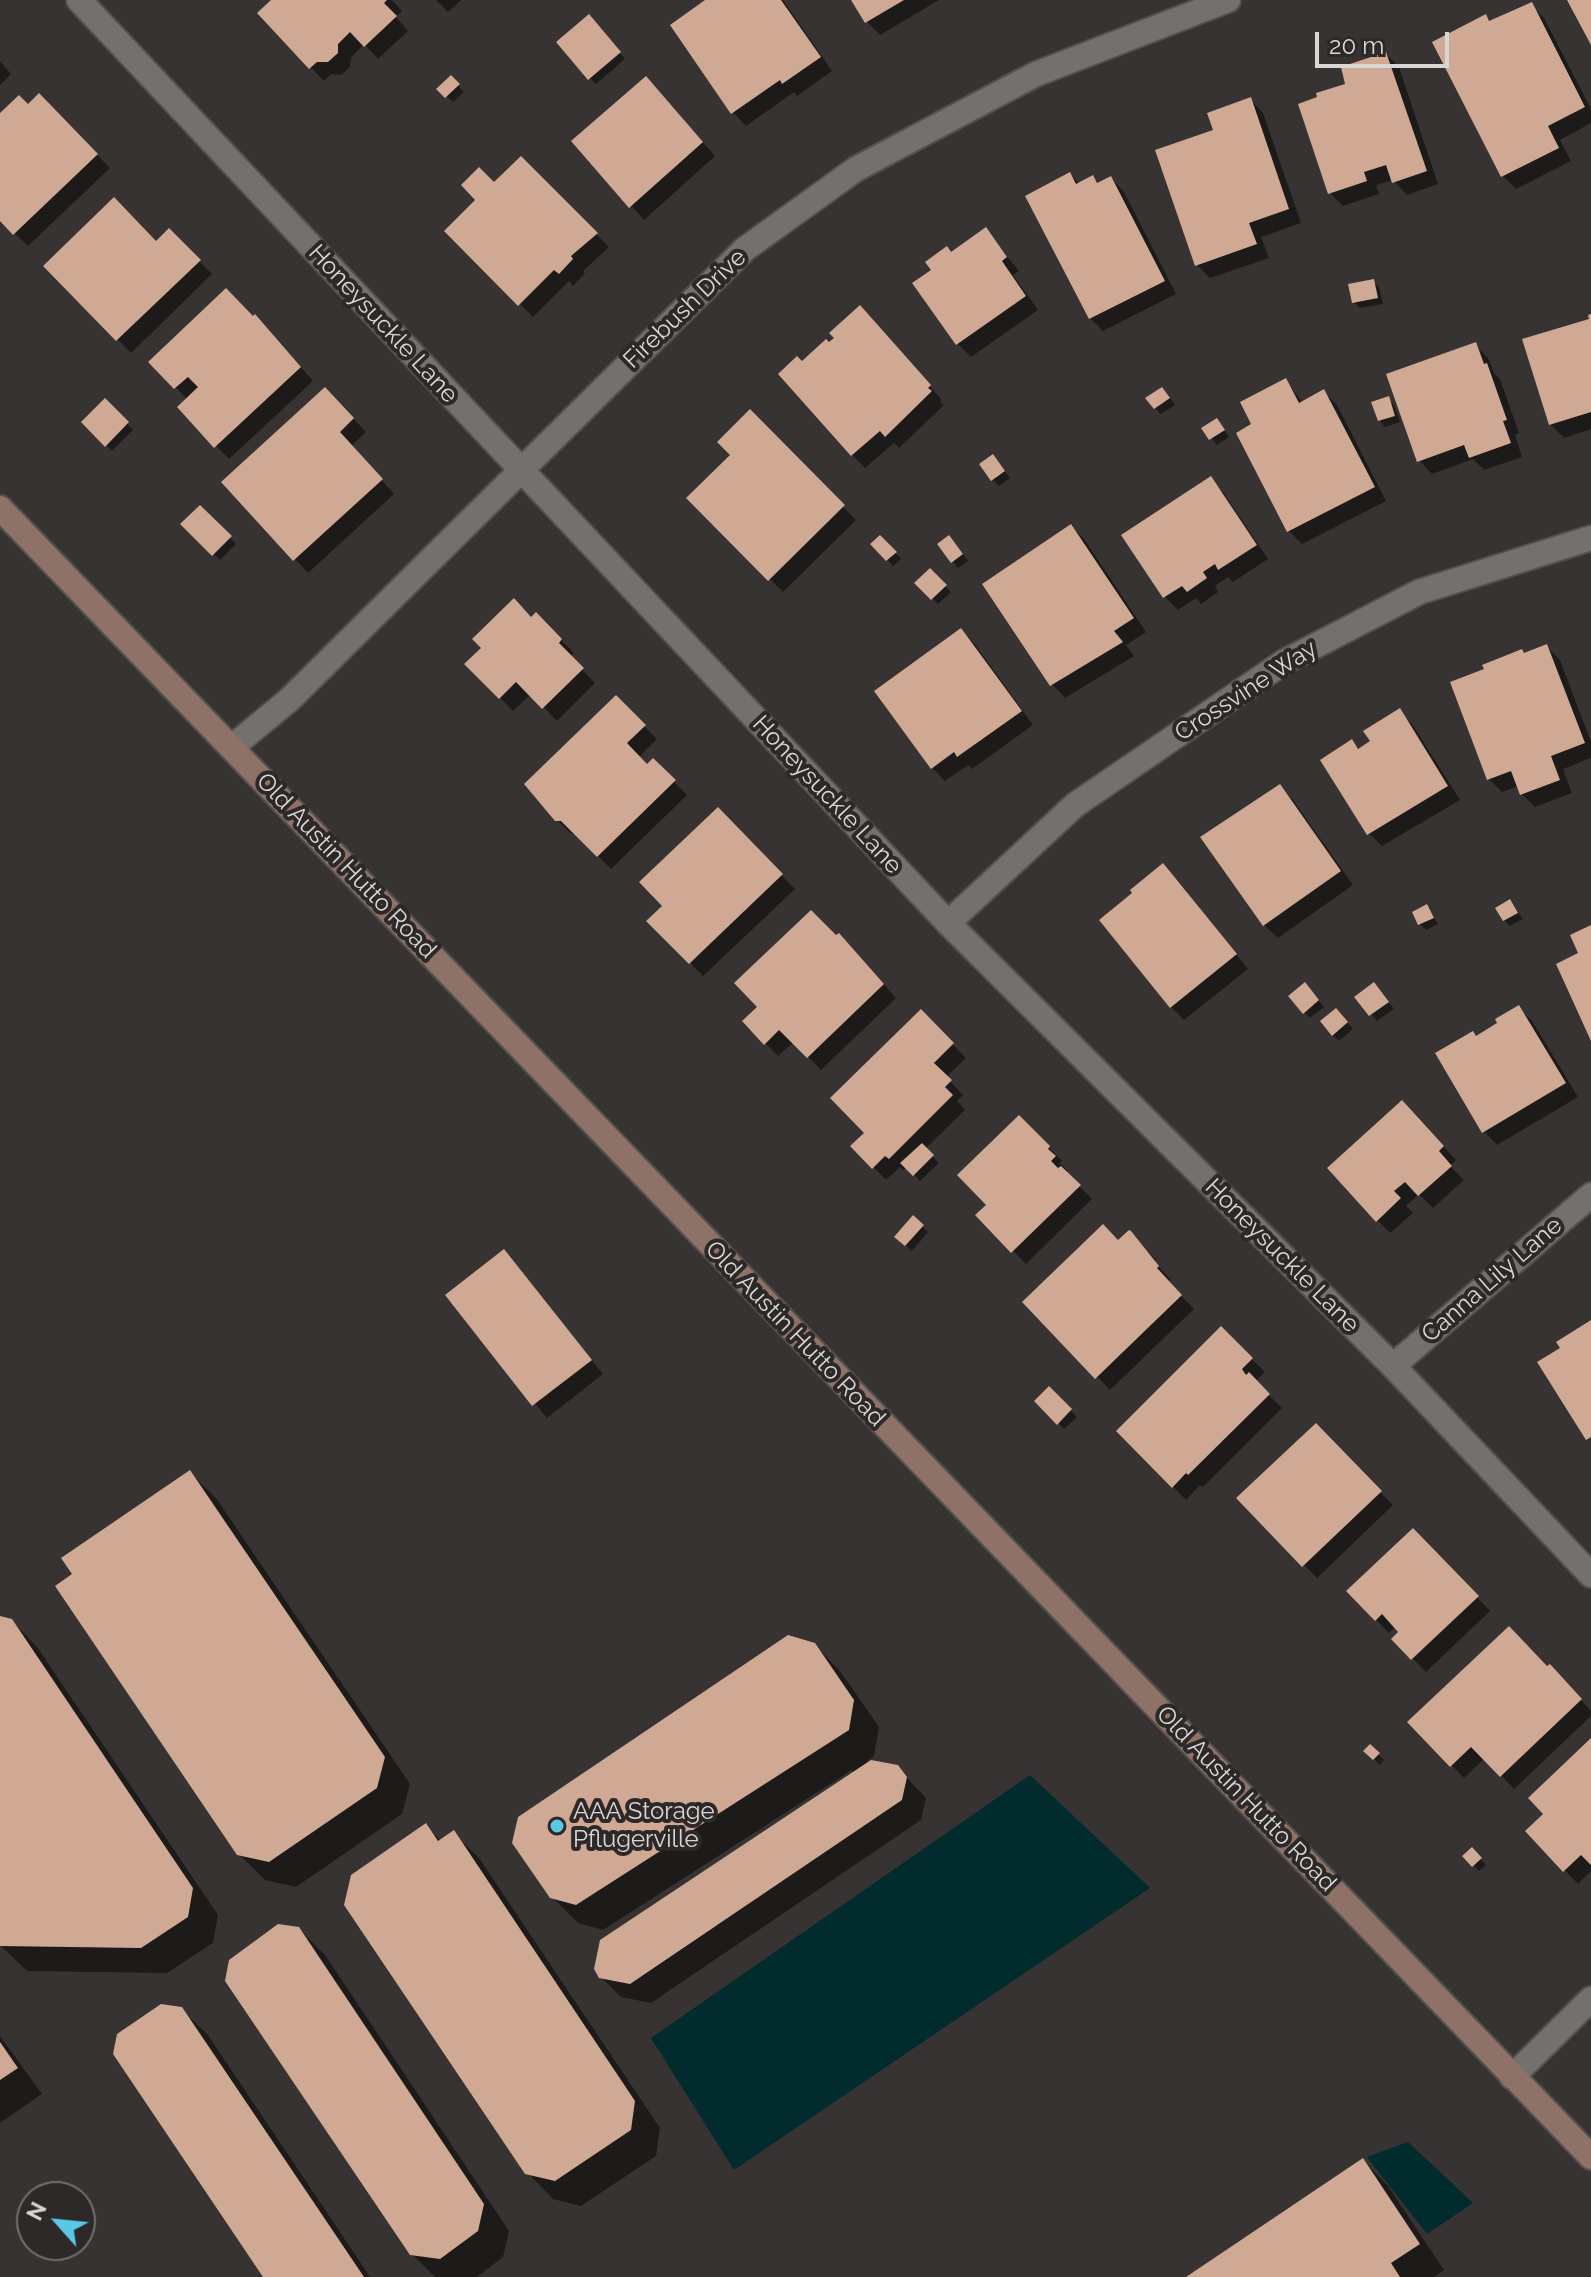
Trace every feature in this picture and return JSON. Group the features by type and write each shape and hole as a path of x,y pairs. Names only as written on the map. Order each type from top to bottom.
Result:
{"street":[{"name":"Firebush Drive","path":"232,747 300,689 745,249 856,169 1036,74 1228,0"},
{"name":"Honeysuckle Lane","path":"89,3 461,408 522,468 948,923 1393,1366 1591,1575"},
{"name":"Old Austin Hutto Road","path":"0,508 1591,2157"},
{"name":"Crossvine Way","path":"948,923 1075,805 1284,662 1419,592 1591,538"},
{"name":"Canna Lily Lane","path":"1393,1366 1591,1195"},
{"path":"1512,2077 1591,1999"}],"water":[{"path":"1030,1775 1150,1888 734,2170 651,2038"},
{"path":"1408,2142 1473,2203 1427,2234 1367,2157"}],"building":[{"path":"271,0 387,0 384,3 397,16 364,47 350,32 338,44 338,53 328,62 317,62 309,69 257,13"},
{"path":"705,0 781,0 821,57 782,84 780,80 731,114 670,25"},
{"path":"851,0 904,0 865,23"},
{"path":"1567,0 1591,0 1591,45"},
{"path":"1532,2 1585,107 1548,126 1559,148 1501,177 1432,42 1486,14 1489,21"},
{"path":"589,14 621,52 588,80 556,42"},
{"path":"1386,52 1427,171 1392,183 1386,165 1364,172 1367,181 1328,194 1298,104 1317,97 1316,93 1345,84 1341,67"},
{"path":"451,75 460,84 445,98 436,89"},
{"path":"646,76 703,142 629,208 571,141"},
{"path":"39,93 98,154 13,235 0,221 0,113 19,95 28,104"},
{"path":"1251,97 1289,209 1249,223 1257,244 1195,266 1155,150 1213,130 1207,113"},
{"path":"521,156 598,233 571,256 573,259 559,274 554,270 518,306 444,231 475,200 461,185 479,167 494,182"},
{"path":"1070,172 1076,184 1093,175 1097,183 1111,176 1165,281 1089,319 1025,196"},
{"path":"114,197 156,241 169,228 201,260 116,341 43,266"},
{"path":"986,227 1007,257 1002,261 1026,296 956,345 912,283 931,270 925,262 947,246 951,252"},
{"path":"1374,279 1378,298 1352,303 1348,284"},
{"path":"226,288 253,316 255,314 301,367 214,448 177,407 198,387 188,377 174,389 148,362"},
{"path":"860,305 931,385 928,388 932,391 885,437 880,431 851,456 778,374 797,356 802,361 826,339 829,342 834,338 829,333"},
{"path":"1591,314 1591,412 1549,425 1522,339 1589,319 1588,315"},
{"path":"1476,342 1484,364 1487,363 1507,420 1503,421 1511,443 1469,458 1464,445 1417,462 1386,374"},
{"path":"1286,378 1299,403 1324,389 1375,487 1287,532 1236,433 1251,424 1240,402"},
{"path":"325,387 354,418 340,432 383,479 293,561 221,482"},
{"path":"1162,387 1170,398 1154,409 1145,398"},
{"path":"1389,396 1395,416 1378,421 1371,402"},
{"path":"105,398 129,422 105,447 81,422"},
{"path":"750,409 845,505 768,581 686,498 730,455 717,442"},
{"path":"1217,418 1225,430 1209,440 1201,428"},
{"path":"993,454 1005,471 991,481 979,464"},
{"path":"1211,476 1257,545 1218,570 1215,564 1203,572 1207,578 1187,592 1182,586 1163,598 1121,535"},
{"path":"200,505 232,536 212,556 180,524"},
{"path":"1071,524 1134,618 1114,631 1123,642 1050,686 982,584"},
{"path":"880,535 897,552 886,561 870,544"},
{"path":"949,535 963,554 951,563 937,544"},
{"path":"930,568 947,585 931,600 914,583"},
{"path":"514,598 531,617 536,612 562,639 559,643 584,668 542,709 516,682 499,699 464,664 481,648 472,639"},
{"path":"961,628 1022,711 957,757 954,752 931,769 874,691"},
{"path":"1547,644 1585,743 1551,756 1560,780 1520,795 1511,771 1487,780 1450,682 1522,649 1524,653"},
{"path":"616,695 646,725 627,743 647,764 653,758 676,780 597,857 561,821 555,821 524,784"},
{"path":"1400,708 1448,786 1367,835 1320,760 1352,739 1358,749 1370,741 1363,731"},
{"path":"1280,784 1341,871 1263,926 1200,837"},
{"path":"718,807 783,874 689,964 646,921 662,906 639,882"},
{"path":"1163,863 1237,954 1170,1008 1099,920"},
{"path":"1510,899 1518,913 1503,921 1495,908"},
{"path":"1427,904 1434,918 1418,925 1412,912"},
{"path":"811,910 836,935 839,933 884,984 807,1058 779,1030 764,1045 742,1021 757,1007 734,983"},
{"path":"1591,925 1591,1041 1556,964 1578,953 1570,935"},
{"path":"1305,982 1319,1000 1303,1014 1288,996"},
{"path":"1374,982 1389,1002 1369,1016 1354,997"},
{"path":"1519,1005 1566,1083 1482,1133 1435,1053 1473,1031 1476,1036 1497,1023 1495,1019"},
{"path":"1336,1008 1348,1022 1332,1036 1320,1021"},
{"path":"921,1009 954,1043 934,1063 952,1080 945,1087 953,1095 889,1159 885,1156 872,1169 850,1146 864,1133 830,1098"},
{"path":"1402,1100 1444,1146 1439,1151 1452,1166 1418,1196 1405,1182 1394,1191 1401,1198 1376,1222 1327,1168"},
{"path":"1019,1115 1050,1146 1048,1149 1056,1156 1051,1161 1081,1185 1011,1253 975,1215 986,1205 957,1175"},
{"path":"922,1143 934,1155 913,1176 900,1163"},
{"path":"913,1215 924,1225 905,1246 894,1237"},
{"path":"1103,1224 1118,1240 1131,1231 1159,1266 1157,1268 1182,1295 1095,1379 1022,1302"},
{"path":"504,1249 592,1360 532,1406 445,1295"},
{"path":"1591,1320 1591,1437 1586,1440 1537,1362 1560,1348 1556,1342"},
{"path":"1221,1326 1253,1358 1242,1369 1246,1375 1249,1372 1270,1394 1172,1488 1116,1431"},
{"path":"1049,1386 1072,1409 1057,1425 1034,1401"},
{"path":"1316,1423 1382,1491 1302,1567 1236,1498"},
{"path":"190,1470 385,1757 377,1788 269,1862 237,1855 55,1586 72,1574 61,1558"},
{"path":"1413,1528 1479,1596 1411,1660 1391,1639 1398,1632 1382,1614 1375,1621 1346,1591"},
{"path":"0,1616 12,1619 193,1888 188,1917 141,1948 0,1946"},
{"path":"1509,1626 1582,1699 1500,1777 1471,1747 1450,1767 1407,1722"},
{"path":"788,1635 815,1643 854,1700 849,1730 576,1905 550,1898 512,1843 518,1817"},
{"path":"1591,1738 1591,1865 1581,1855 1563,1872 1525,1831 1543,1814 1528,1798"},
{"path":"1370,1744 1380,1753 1373,1760 1363,1751"},
{"path":"871,1760 898,1765 907,1777 902,1800 630,1984 599,1978 594,1969 600,1940"},
{"path":"426,1823 438,1841 454,1830 635,2101 631,2130 555,2181 525,2174 344,1905 351,1875"},
{"path":"1472,1847 1482,1858 1472,1867 1462,1856"},
{"path":"278,1924 299,1927 484,2204 478,2231 440,2259 410,2255 225,1981 229,1960"},
{"path":"161,2004 182,2007 364,2277 263,2277 113,2054 117,2034"},
{"path":"0,2042 18,2068 0,2080"},
{"path":"1363,2158 1420,2244 1391,2263 1400,2277 1186,2277"}],"place":[{"name":"AAA Storage Pflugerville","path":"557,1826"}]}
